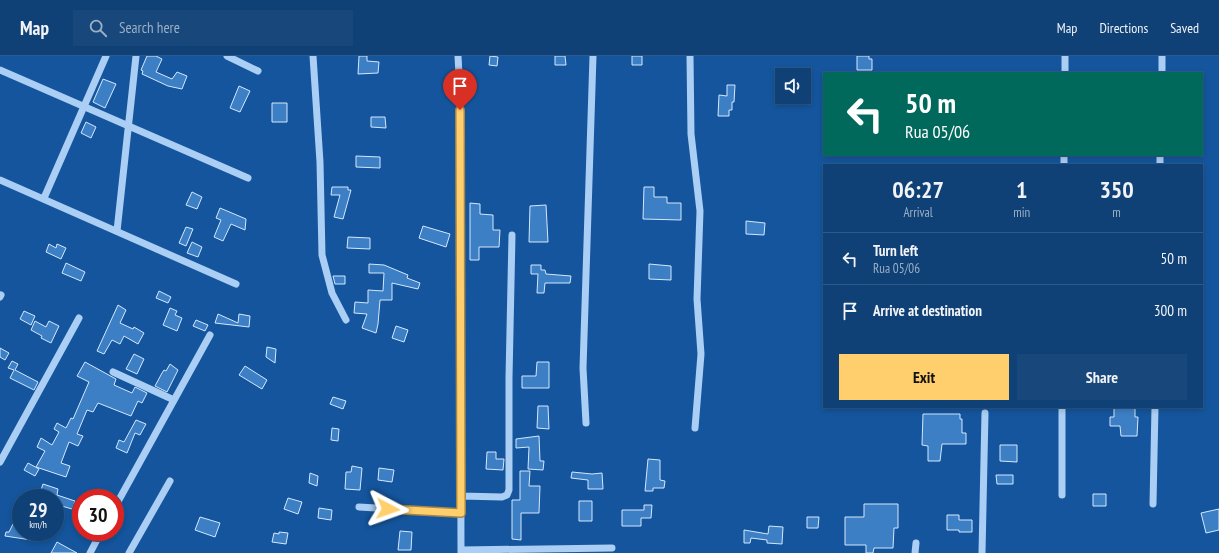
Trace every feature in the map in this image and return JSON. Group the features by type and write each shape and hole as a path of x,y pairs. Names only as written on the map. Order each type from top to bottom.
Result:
{"street":[{"path":"44,198 106,56"},
{"path":"117,231 136,56"},
{"path":"227,56 258,71"},
{"path":"313,56 320,162 322,255 332,293 346,320"},
{"path":"458,56 460,94 461,551 612,548"},
{"path":"586,423 583,368 593,56"},
{"path":"690,56 691,134 700,211 697,299 701,354 695,428"},
{"path":"1065,56 1065,72"},
{"path":"1162,56 1162,72"},
{"path":"0,70 248,178"},
{"path":"0,180 44,198 236,284"},
{"path":"461,496 502,497 507,496 509,490 509,378 512,235"},
{"path":"0,462 79,318"},
{"path":"124,491 210,335"},
{"path":"113,372 174,400"},
{"path":"1062,408 1062,495"},
{"path":"1153,504 1155,408"},
{"path":"982,553 985,413"},
{"path":"129,553 170,481"},
{"path":"359,507 461,513"},
{"path":"90,553 96,541"},
{"path":"915,553 916,543"}],"building":[{"path":"147,56 156,56 162,59 156,72 172,79 177,72 187,76 182,89 168,86 142,74 143,71 141,70"},
{"path":"359,56 367,56 367,61 379,62 378,73 358,74"},
{"path":"490,56 498,57 497,66 489,65"},
{"path":"555,56 565,56 566,65 555,65"},
{"path":"632,56 642,56 642,65 632,65"},
{"path":"857,56 869,56 869,59 872,59 872,70 857,70"},
{"path":"103,79 116,84 105,108 93,102"},
{"path":"727,85 735,85 732,110 729,110 729,116 718,116 719,95 727,96"},
{"path":"239,86 250,91 240,112 230,108"},
{"path":"272,103 287,103 287,122 272,122"},
{"path":"371,117 385,117 386,128 371,127"},
{"path":"86,122 96,127 91,138 81,133"},
{"path":"356,156 380,157 380,168 356,167"},
{"path":"332,187 348,187 348,190 351,190 343,219 334,217 340,195 331,195"},
{"path":"644,187 654,187 654,197 667,197 667,203 681,203 681,220 643,219"},
{"path":"192,192 202,197 197,209 186,205"},
{"path":"470,203 480,204 480,214 493,215 493,230 500,230 499,247 479,247 479,260 470,260"},
{"path":"546,205 548,242 529,242 530,206"},
{"path":"220,208 246,219 245,230 231,224 223,241 214,237 221,220 216,218"},
{"path":"746,221 765,223 764,235 746,234"},
{"path":"423,226 450,234 446,247 419,238"},
{"path":"186,227 193,229 186,246 179,243"},
{"path":"348,237 370,238 370,249 347,248"},
{"path":"192,242 202,247 198,257 187,253"},
{"path":"49,244 56,248 57,244 66,248 61,259 46,252"},
{"path":"66,263 85,272 81,281 62,273"},
{"path":"369,264 384,265 408,275 407,278 420,283 418,289 392,283 392,300 380,300 376,333 362,328 367,314 354,313 355,302 368,303 368,290 383,291 384,273 369,273"},
{"path":"649,264 671,266 671,280 649,279"},
{"path":"531,265 541,265 541,270 545,270 546,274 571,276 570,283 545,283 544,293 537,293 538,274 531,274"},
{"path":"333,276 345,276 345,284 335,284"},
{"path":"159,291 171,297 168,303 156,298"},
{"path":"118,305 126,310 120,323 133,329 134,327 144,333 138,344 124,336 120,344 112,340 104,354 97,351"},
{"path":"170,308 177,311 175,315 182,318 177,331 163,325"},
{"path":"24,311 35,316 31,325 20,319"},
{"path":"218,314 238,323 239,314 250,316 249,327 215,323"},
{"path":"196,320 208,325 205,331 193,326"},
{"path":"35,321 46,327 49,321 59,326 51,343 41,338 42,336 31,330"},
{"path":"396,326 408,330 404,342 392,338"},
{"path":"267,347 276,349 275,363 266,357"},
{"path":"0,348 9,353 5,360 0,357"},
{"path":"134,354 144,359 137,374 126,369"},
{"path":"12,361 18,364 15,370 38,382 34,390 10,378 14,370 8,368"},
{"path":"85,362 116,379 114,385 132,393 135,387 147,393 142,403 138,401 131,416 98,403 93,412 87,410 77,434 83,436 78,446 69,442 61,463 70,466 66,477 36,467 45,451 37,447 41,438 52,445 59,432 54,429 57,423 66,428 71,418 73,419 89,382 77,376"},
{"path":"537,362 549,362 549,388 522,388 522,376 536,376"},
{"path":"170,364 178,370 167,392 155,386 164,370 166,371"},
{"path":"245,366 267,380 262,389 239,375"},
{"path":"333,397 346,401 343,409 330,404"},
{"path":"538,406 548,406 549,429 537,428"},
{"path":"1114,408 1135,408 1135,417 1138,417 1137,436 1121,436 1120,426 1110,426 1110,417 1114,417"},
{"path":"923,414 960,414 960,419 962,419 962,433 966,433 966,444 942,444 940,461 928,461 928,446 922,445"},
{"path":"136,420 146,424 140,435 135,433 127,453 116,448 119,440 124,442"},
{"path":"332,428 339,429 338,441 331,440"},
{"path":"539,436 540,461 544,461 543,470 528,469 529,447 516,448 516,439"},
{"path":"1000,445 1017,445 1017,462 1000,461"},
{"path":"487,452 496,452 496,459 504,459 503,470 486,469"},
{"path":"648,459 660,460 660,480 665,481 664,488 653,488 653,491 645,491"},
{"path":"28,463 39,469 35,476 24,470"},
{"path":"352,466 362,468 360,490 345,489 346,472 351,472"},
{"path":"379,468 394,470 392,482 378,480"},
{"path":"520,471 530,471 529,486 540,486 539,513 521,513 521,540 512,539 512,500 520,500"},
{"path":"572,472 592,474 602,473 603,489 588,489 588,480 571,478"},
{"path":"310,473 318,476 317,486 309,483"},
{"path":"996,475 1013,475 1013,484 997,484"},
{"path":"43,484 58,489 41,489"},
{"path":"1093,494 1106,494 1106,506 1093,506"},
{"path":"64,497 72,500 72,509 64,507"},
{"path":"288,498 302,502 298,514 284,509"},
{"path":"579,501 592,501 592,521 579,521"},
{"path":"864,504 898,504 898,528 894,528 893,548 874,548 873,553 866,553 866,545 845,545 845,517 864,517"},
{"path":"644,505 652,505 651,518 641,518 641,526 622,526 622,510 644,510"},
{"path":"319,508 332,510 331,520 318,518"},
{"path":"1219,509 1219,530 1206,533 1201,513"},
{"path":"947,515 959,515 959,520 972,520 972,532 947,530"},
{"path":"200,517 220,523 215,537 195,530"},
{"path":"807,517 819,517 818,528 807,528"},
{"path":"12,526 12,537 5,536 6,532 9,532"},
{"path":"769,526 783,527 782,544 767,543 767,540 751,538 750,543 744,543 744,530 768,534"},
{"path":"400,531 412,532 411,550 398,550"},
{"path":"279,532 288,533 286,544 272,542 274,533 279,534"},
{"path":"57,542 66,547 77,553 51,553"}],"route":[{"path":"388,509 461,513 460,110"}]}
